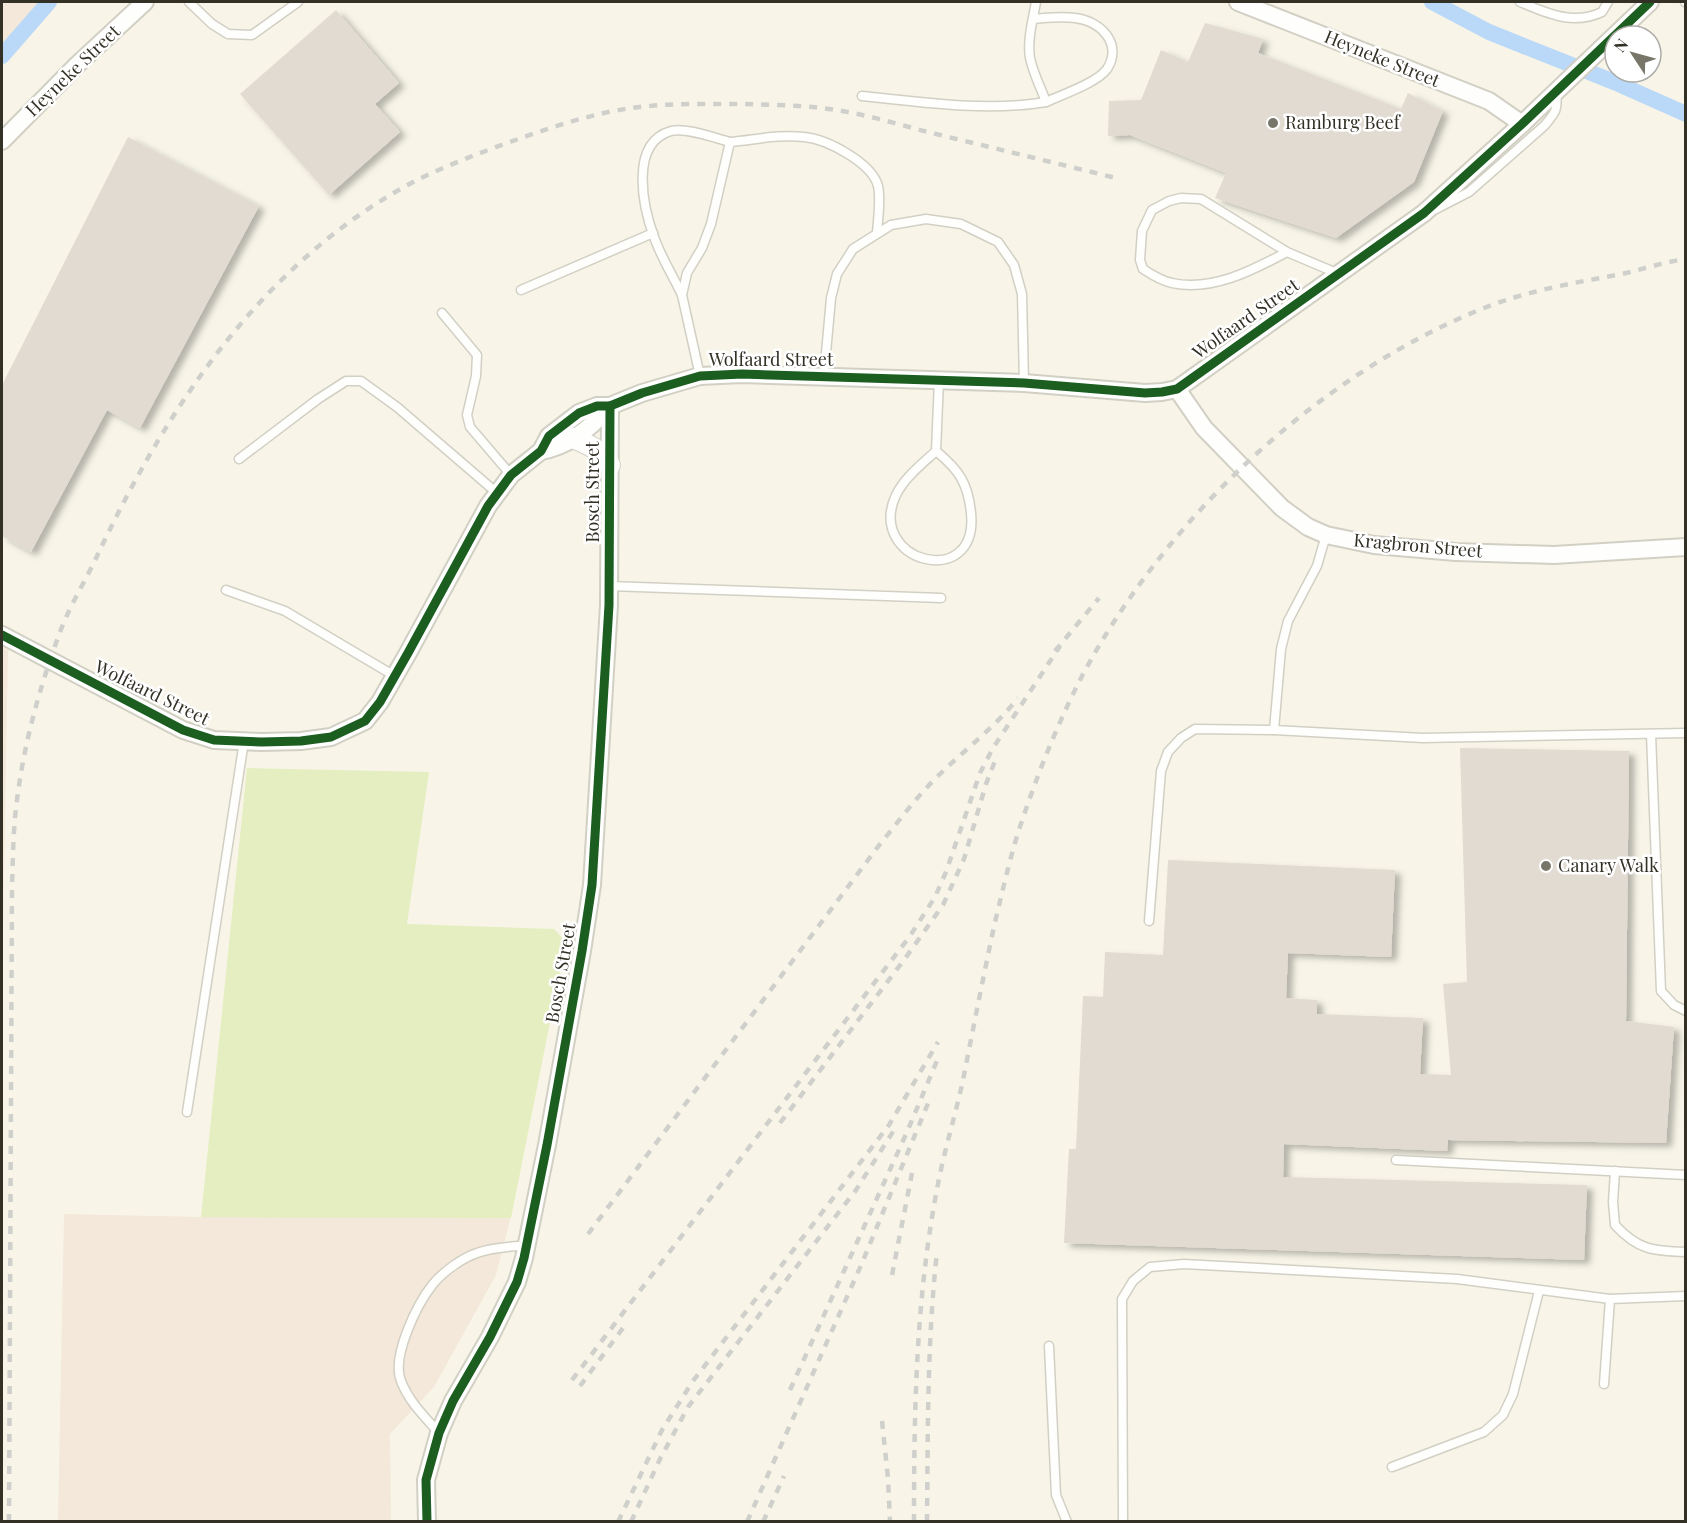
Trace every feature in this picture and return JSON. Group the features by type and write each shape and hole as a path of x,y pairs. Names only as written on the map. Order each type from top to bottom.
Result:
{"street":[{"name":"Heyneke Street","path":"2,141 78,64 145,2"},
{"name":"Heyneke Street","path":"1238,2 1489,101 1522,124"},
{"name":"Wolfaard Street","path":"2,635 183,730 214,740 301,741 331,736 353,728 365,721 380,702 393,675 408,653 497,493 511,475 541,451 549,436 579,413 597,406 610,406 642,393 700,376 742,374 1024,383 1145,393 1177,389 1424,213 1522,124 1650,2"},
{"name":"Kragbron Street","path":"1177,389 1204,428 1282,508 1308,527 1326,535 1374,545 1456,552 1554,555 1686,547"},
{"name":"Wolfaard Street","path":"541,451 555,448 573,438 597,421 610,406"},
{"name":"Bosch Street","path":"427,1521 426,1480 439,1432 453,1401 490,1337 517,1282 527,1245 547,1145 592,885 609,586 610,406"},
{"path":"573,438 589,444 603,454 610,465"}],"lane":[{"path":"189,2 212,24 228,34 252,35 298,2"},
{"path":"1036,2 1030,57 1046,102"},
{"path":"1520,2 1547,13 1580,19 1602,12 1608,2"},
{"path":"862,96 917,102 1019,106 1046,102 1098,77 1106,69 1114,50 1111,40 1104,31 1077,18 1033,19"},
{"path":"1424,213 1469,192 1544,126 1557,107 1560,88"},
{"path":"700,376 682,295 652,233 647,215 641,178 646,155 655,140 672,131 694,133 730,142 773,137 805,137 830,145 854,158 872,172 878,187 877,233"},
{"path":"682,295 687,273 702,248 711,224 730,142"},
{"path":"1287,252 1237,276 1190,285 1158,278 1143,269 1140,260 1142,231 1152,210 1169,201 1181,198 1201,199 1287,252 1339,274"},
{"path":"824,375 831,298 837,274 853,249 891,225 926,219 962,224 998,242 1014,265 1022,294 1024,383"},
{"path":"521,290 652,233"},
{"path":"442,313 477,355 476,376 467,416 470,427 511,475"},
{"path":"936,451 959,473 965,484 972,522 963,549 954,556 938,561 919,558 903,548 894,533 891,516 896,496 906,479 936,451 939,380"},
{"path":"239,459 318,399 346,381 361,381 397,407 497,493"},
{"path":"1274,730 1281,649 1288,621 1317,566 1326,535"},
{"path":"609,586 941,598"},
{"path":"226,590 285,611 393,675"},
{"path":"1149,921 1161,771 1168,752 1181,738 1196,729 1274,730 1423,738 1686,733"},
{"path":"1651,734 1662,991 1674,1005 1686,1011"},
{"path":"187,1112 244,741"},
{"path":"1396,1160 1686,1175"},
{"path":"1615,1171 1613,1202 1615,1225 1636,1244 1657,1251 1686,1252"},
{"path":"439,1432 412,1402 400,1379 398,1360 407,1329 433,1284 451,1268 477,1253 527,1245"},
{"path":"1123,1521 1122,1299 1133,1281 1150,1267 1184,1264 1457,1279 1610,1299 1686,1296"},
{"path":"1392,1467 1484,1432 1503,1415 1513,1394 1539,1291"},
{"path":"1604,1384 1610,1299"},
{"path":"1049,1346 1056,1495 1067,1521"}],"shaded area":[{"path":"2,2 46,2 2,46"},
{"path":"2,647 8,650 2,989"},
{"path":"64,1214 201,1217 511,1216 496,1275 434,1387 390,1434 391,1521 58,1522"}],"green space":[{"path":"247,768 429,772 407,924 554,929 566,942 511,1218 201,1217"}],"building":[{"path":"336,10 399,83 375,104 400,132 329,195 240,94"},
{"name":"Ramburg Beef","path":"1205,23 1263,39 1258,53 1401,109 1408,93 1443,111 1414,182 1336,238 1215,198 1226,173 1130,135 1108,136 1109,101 1141,100 1161,50 1188,62"},
{"path":"128,137 259,206 140,428 107,410 31,552 2,536 2,385"},
{"path":"1460,748 1629,751 1626,1021 1674,1027 1666,1143 1448,1140 1447,1151 1284,1144 1283,1177 1587,1185 1584,1260 1064,1243 1069,1149 1076,1149 1083,996 1103,997 1105,952 1163,955 1168,860 1395,870 1391,957 1288,953 1286,998 1317,1000 1317,1014 1423,1018 1420,1074 1451,1075 1443,984 1467,982"}],"waterway":[{"path":"2,56 49,2"},
{"path":"1432,2 1489,32 1614,82 1686,114"}],"railway":[{"path":"9,1522 12,887 15,822 24,757 46,673 68,612 156,444 226,341 267,295 312,252 361,214 415,181 461,160 525,137 570,122 631,108 700,104 824,108 849,112 1120,179"},
{"path":"914,1522 916,1393 925,1264 939,1179 961,1088 995,922 1016,839 1044,760 1082,676 1116,618 1156,562 1201,509 1250,460 1303,414 1359,374 1418,339 1496,303 1549,288 1686,259"},
{"path":"1055,651 1099,598"},
{"path":"572,1380 910,936 935,897 946,872 980,773 993,748 1060,646"},
{"path":"588,1234 900,819 932,782 991,727 1018,698"},
{"path":"780,1123 943,905 964,859 995,761"},
{"path":"618,1522 662,1430 693,1381 889,1125 938,1042"},
{"path":"790,1390 939,1056"},
{"path":"747,1522 862,1263 929,1101"},
{"path":"631,1522 660,1459 688,1407 856,1190 896,1127"},
{"path":"892,1275 913,1168"},
{"path":"927,1522 930,1353 937,1252"},
{"path":"580,1386 623,1328"},
{"path":"882,1421 890,1522"},
{"path":"763,1522 784,1476"}],"cycle path":[{"path":"2,635 183,730 214,740 262,742 301,741 331,737 365,721 380,702 488,506 511,475 541,451 549,436 579,413 597,406 610,406 642,393 700,376 742,374 1024,383 1145,393 1177,389 1424,213 1522,124 1650,2"},
{"path":"427,1522 426,1480 439,1433 453,1401 490,1337 517,1282 524,1258 582,951 592,885 609,605 610,406"}],"place":[{"name":"Ramburg Beef","path":"1273,123"},
{"name":"Canary Walk","path":"1546,866"}]}
